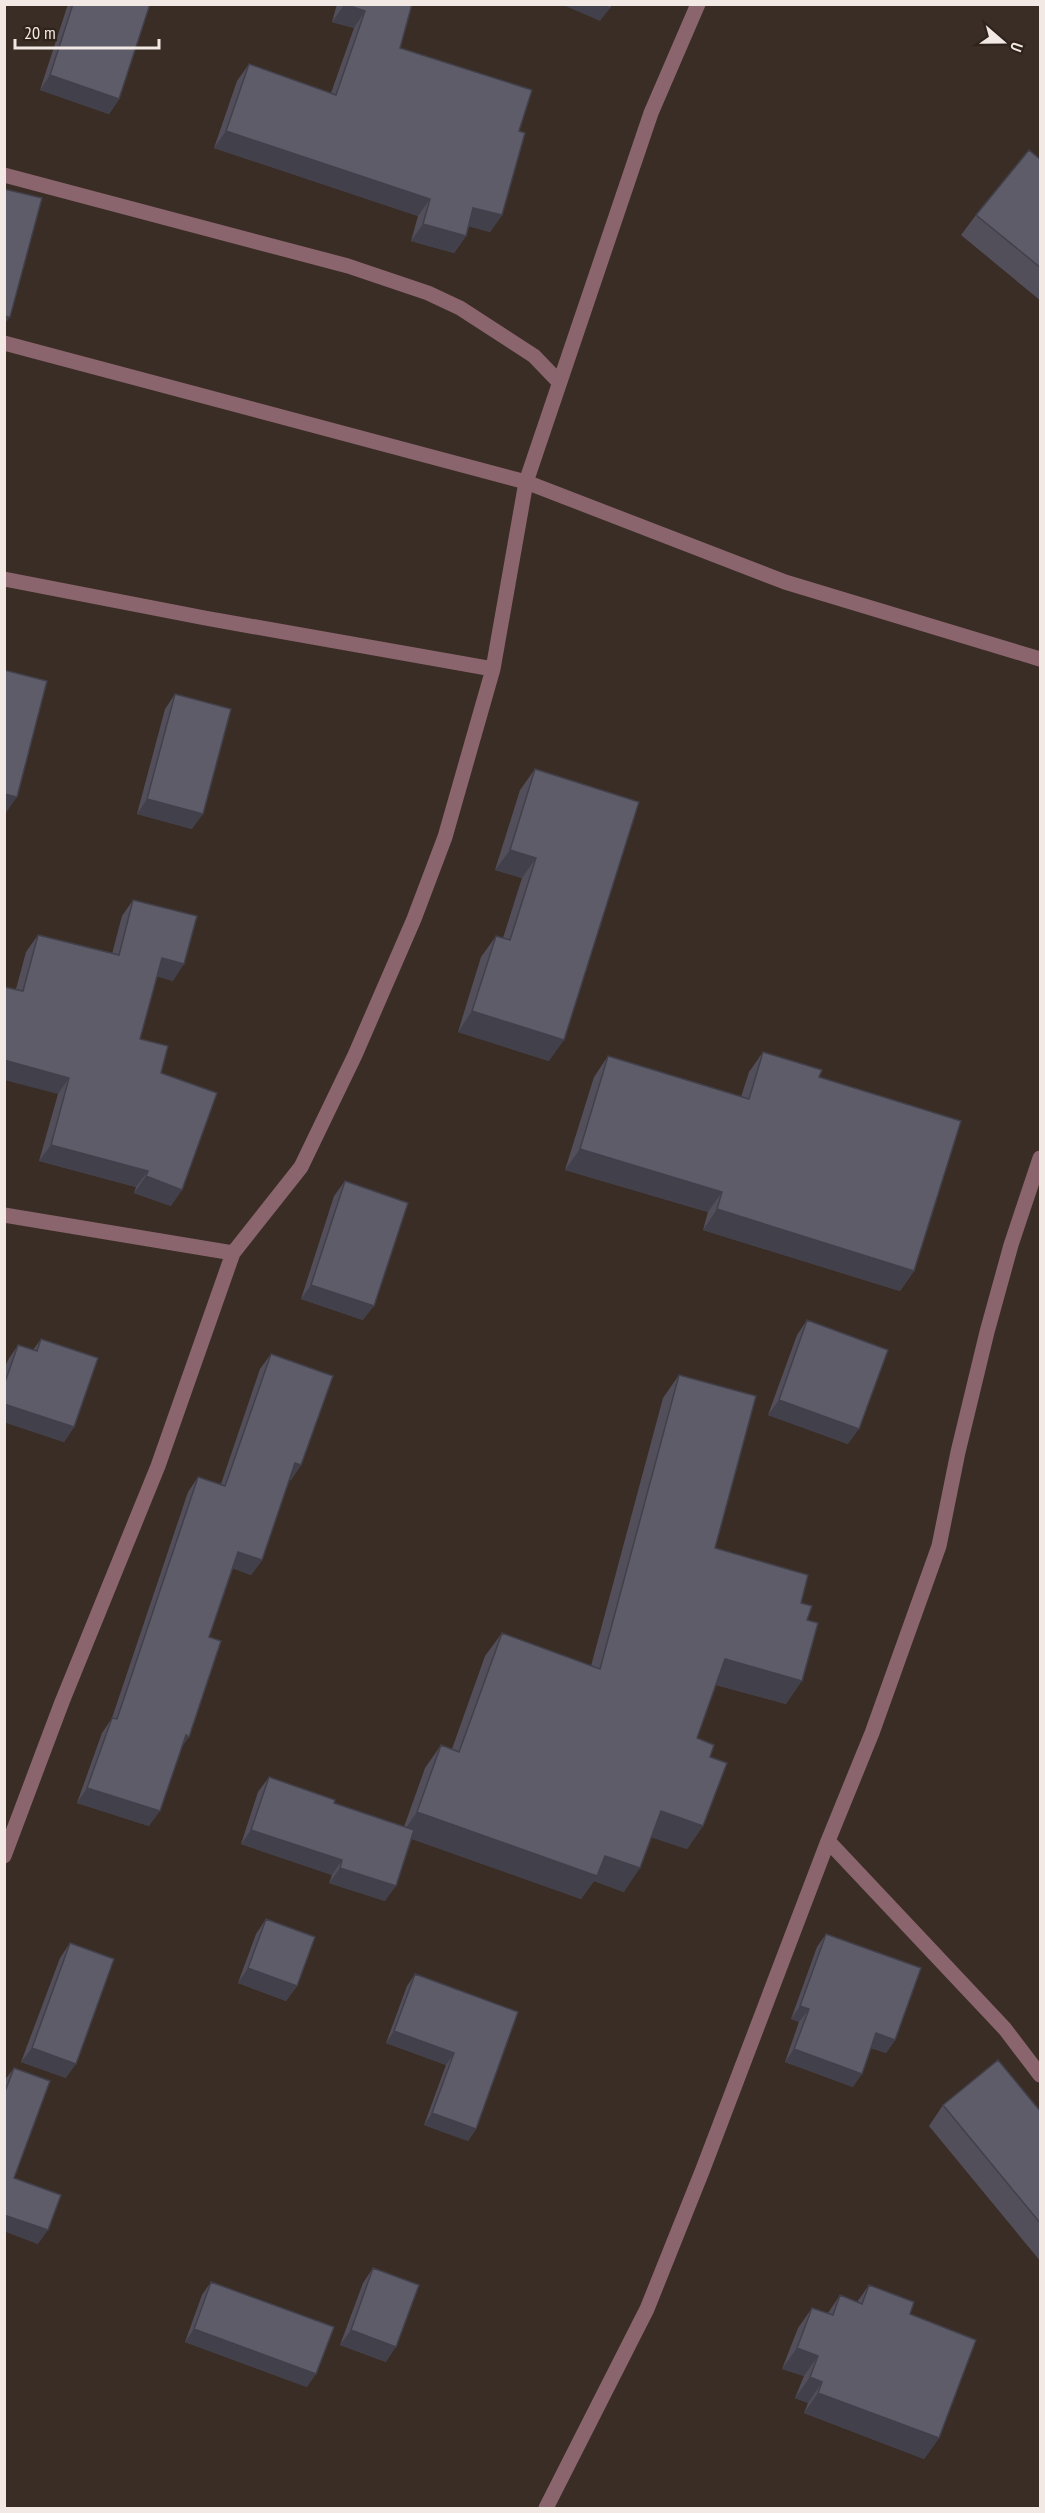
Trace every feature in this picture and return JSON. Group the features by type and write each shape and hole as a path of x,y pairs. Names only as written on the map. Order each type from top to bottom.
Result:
{"street":[{"path":"4,1856 62,1702 158,1466 233,1253 301,1167 355,1055 414,919 446,837 493,669 526,482 651,113 698,4"},
{"path":"4,175 348,266 428,293 460,308 534,356 559,382"},
{"path":"4,343 526,482 785,582 1041,659"},
{"path":"4,579 493,669"},
{"path":"546,2508 646,2309 704,2169 828,1841 873,1733 939,1546 958,1452 987,1332 1011,1245 1041,1158"},
{"path":"4,1215 233,1253"},
{"path":"828,1841 1005,2029 1041,2075"}],"building":[{"path":"73,4 150,4 119,99 50,75"},
{"path":"344,4 412,4 400,48 532,90 519,131 525,133 502,215 473,208 466,236 423,224 430,199 226,131 249,64 336,95 365,11"},
{"path":"1029,150 1041,160 1041,268 976,215"},
{"path":"4,189 42,198 10,317 4,316"},
{"path":"4,670 47,681 17,797 4,794"},
{"path":"175,694 231,709 203,814 147,799"},
{"path":"535,769 639,802 564,1040 472,1011 496,936 510,940 536,858 510,850"},
{"path":"133,900 197,916 184,964 162,958 140,1039 168,1046 161,1073 217,1093 182,1190 146,1176 148,1171 51,1145 69,1078 4,1060 4,987 23,991 38,935 119,955"},
{"path":"763,1052 822,1070 819,1077 961,1121 914,1271 717,1209 722,1192 580,1149 608,1056 749,1099"},
{"path":"345,1181 408,1203 374,1306 311,1285"},
{"path":"807,1320 888,1350 859,1429 779,1400"},
{"path":"41,1339 98,1358 74,1427 4,1404 4,1385 18,1345 37,1351"},
{"path":"271,1354 333,1376 301,1465 295,1463 262,1560 238,1552 209,1637 221,1641 189,1737 186,1735 160,1811 87,1788 112,1718 117,1719 198,1477 225,1486"},
{"path":"679,1375 756,1396 715,1548 808,1575 801,1603 812,1606 807,1620 818,1623 802,1681 725,1659 697,1738 714,1745 710,1757 727,1763 703,1826 661,1811 640,1868 605,1856 597,1876 417,1812 441,1745 459,1752 502,1633 600,1669"},
{"path":"269,1777 335,1800 334,1803 414,1830 396,1886 340,1868 342,1860 251,1830"},
{"path":"266,1919 315,1937 297,1986 248,1968"},
{"path":"826,1934 921,1968 895,2040 876,2033 862,2074 794,2049 809,2009 800,2006"},
{"path":"70,1943 114,1959 76,2064 32,2048"},
{"path":"415,1974 518,2012 476,2129 432,2113 454,2053 394,2031"},
{"path":"998,2060 1041,2112 1041,2224 943,2105"},
{"path":"14,2068 50,2081 14,2178 61,2195 48,2230 4,2215 4,2094"},
{"path":"373,2268 419,2285 396,2347 351,2330"},
{"path":"211,2282 334,2327 316,2374 194,2329"},
{"path":"869,2285 914,2302 910,2314 976,2340 939,2438 818,2393 822,2382 810,2377 818,2356 797,2348 812,2308 833,2315 840,2295 862,2304"}]}
